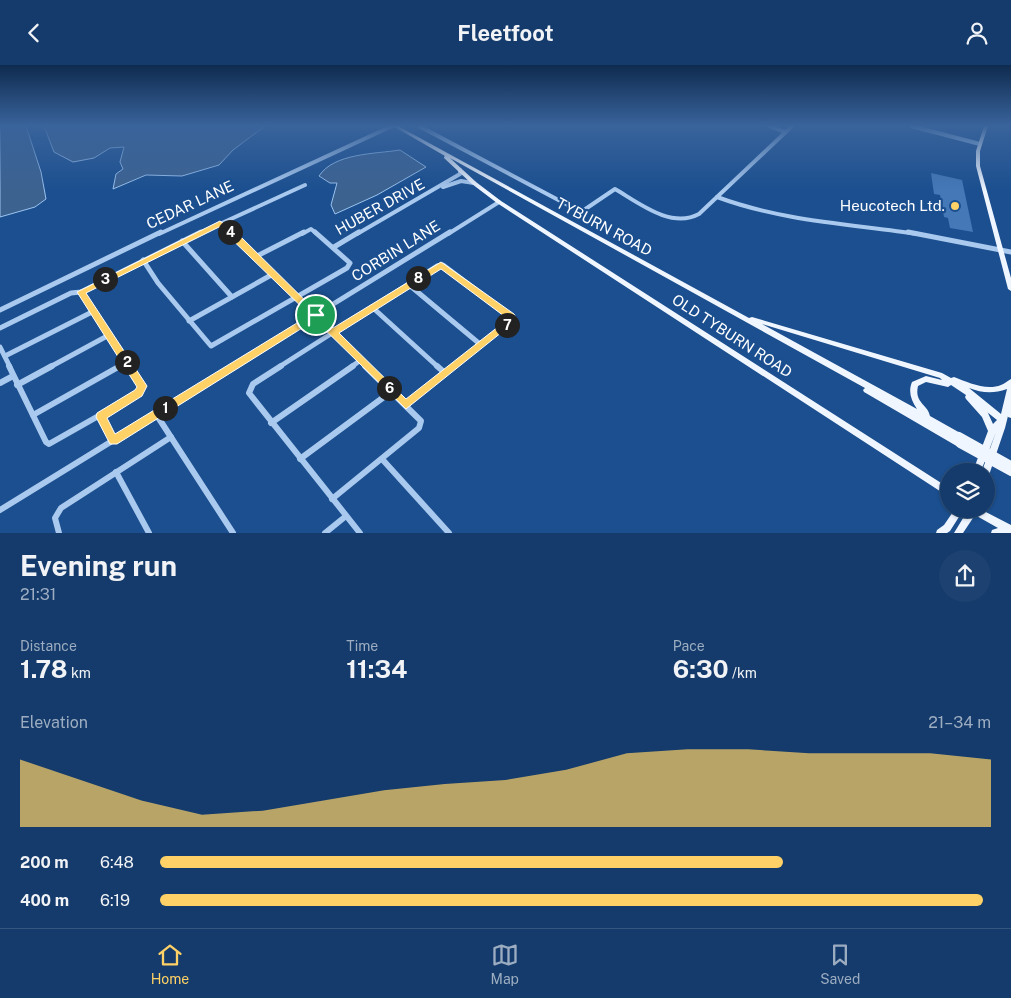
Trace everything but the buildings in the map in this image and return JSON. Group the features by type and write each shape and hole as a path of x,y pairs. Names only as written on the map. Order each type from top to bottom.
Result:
{"main road":[{"name":"TYBURN ROAD","path":"436,148 728,309 959,440 1011,472"},
{"path":"980,148 978,160 980,179 1011,289"},
{"name":"OLD TYBURN ROAD","path":"440,150 474,183 500,201 940,487"},
{"path":"728,309 784,331 990,390 1004,388 1011,384"},
{"name":"TYBURN ROAD","path":"802,351 942,426 959,440 1011,465"},
{"path":"942,376 967,391 1002,419"},
{"path":"942,426 930,418 918,404 912,392 917,381 931,379 958,389 978,406 992,431"},
{"path":"989,463 1001,428 1011,384"},
{"path":"1007,400 1011,415"},
{"path":"980,463 992,431 1002,419"},
{"path":"940,533 947,528 954,518"},
{"path":"958,533 967,518"},
{"path":"989,518 1011,529"},
{"path":"995,533 1011,529"}],"street":[{"name":"CEDAR LANE","path":"0,309 161,232 345,148"},
{"path":"460,148 581,213 615,189 670,218 685,221 693,219 768,148"},
{"name":"HUBER DRIVE","path":"334,247 438,188 460,174 460,170"},
{"name":"HUBER DRIVE","path":"438,188 461,181 474,183"},
{"path":"0,328 71,293 81,292 182,241 305,185"},
{"path":"717,197 752,209 805,221 926,235 1011,252"},
{"name":"CORBIN LANE","path":"0,510 500,201"},
{"path":"221,223 420,420 421,425 332,499"},
{"path":"143,260 189,321 211,346 218,344 350,265 350,262 334,247 311,229 255,257"},
{"path":"182,241 232,297"},
{"path":"360,533 271,423 249,393 250,387 408,284 441,265 512,318 512,321 406,405"},
{"path":"189,321 273,274"},
{"path":"408,284 481,345"},
{"path":"0,347 17,385 46,442 49,444 101,417 142,390 142,386 127,361 81,292"},
{"path":"372,307 445,373"},
{"path":"5,356 94,311"},
{"path":"17,385 109,335"},
{"path":"271,423 361,360"},
{"path":"33,415 127,361"},
{"path":"0,383 14,376"},
{"path":"300,459 392,391"},
{"path":"156,414 233,533"},
{"path":"101,417 114,440"},
{"path":"60,533 55,518 61,508 170,437"},
{"path":"382,459 448,533"},
{"path":"116,472 149,533"},
{"path":"325,533 346,516"}],"water":[{"path":"0,148 33,148 41,172 46,199 35,207 0,217"},
{"path":"52,148 112,148 94,158 73,162 54,152"},
{"path":"124,148 236,148 219,165 182,176 146,175 113,189 116,174 123,169 120,162"},
{"path":"400,150 426,167 377,195 335,214 331,205 337,183 330,183 319,176 326,168 334,163 356,156"}],"place":[{"name":"Heucotech Ltd.","path":"955,206"}],"route":[{"path":"316,315 114,440 101,417 139,393 142,390 142,386 81,292 221,223 316,315 333,333 406,405 512,321 511,316 445,266 441,265 333,333 316,315"}]}
